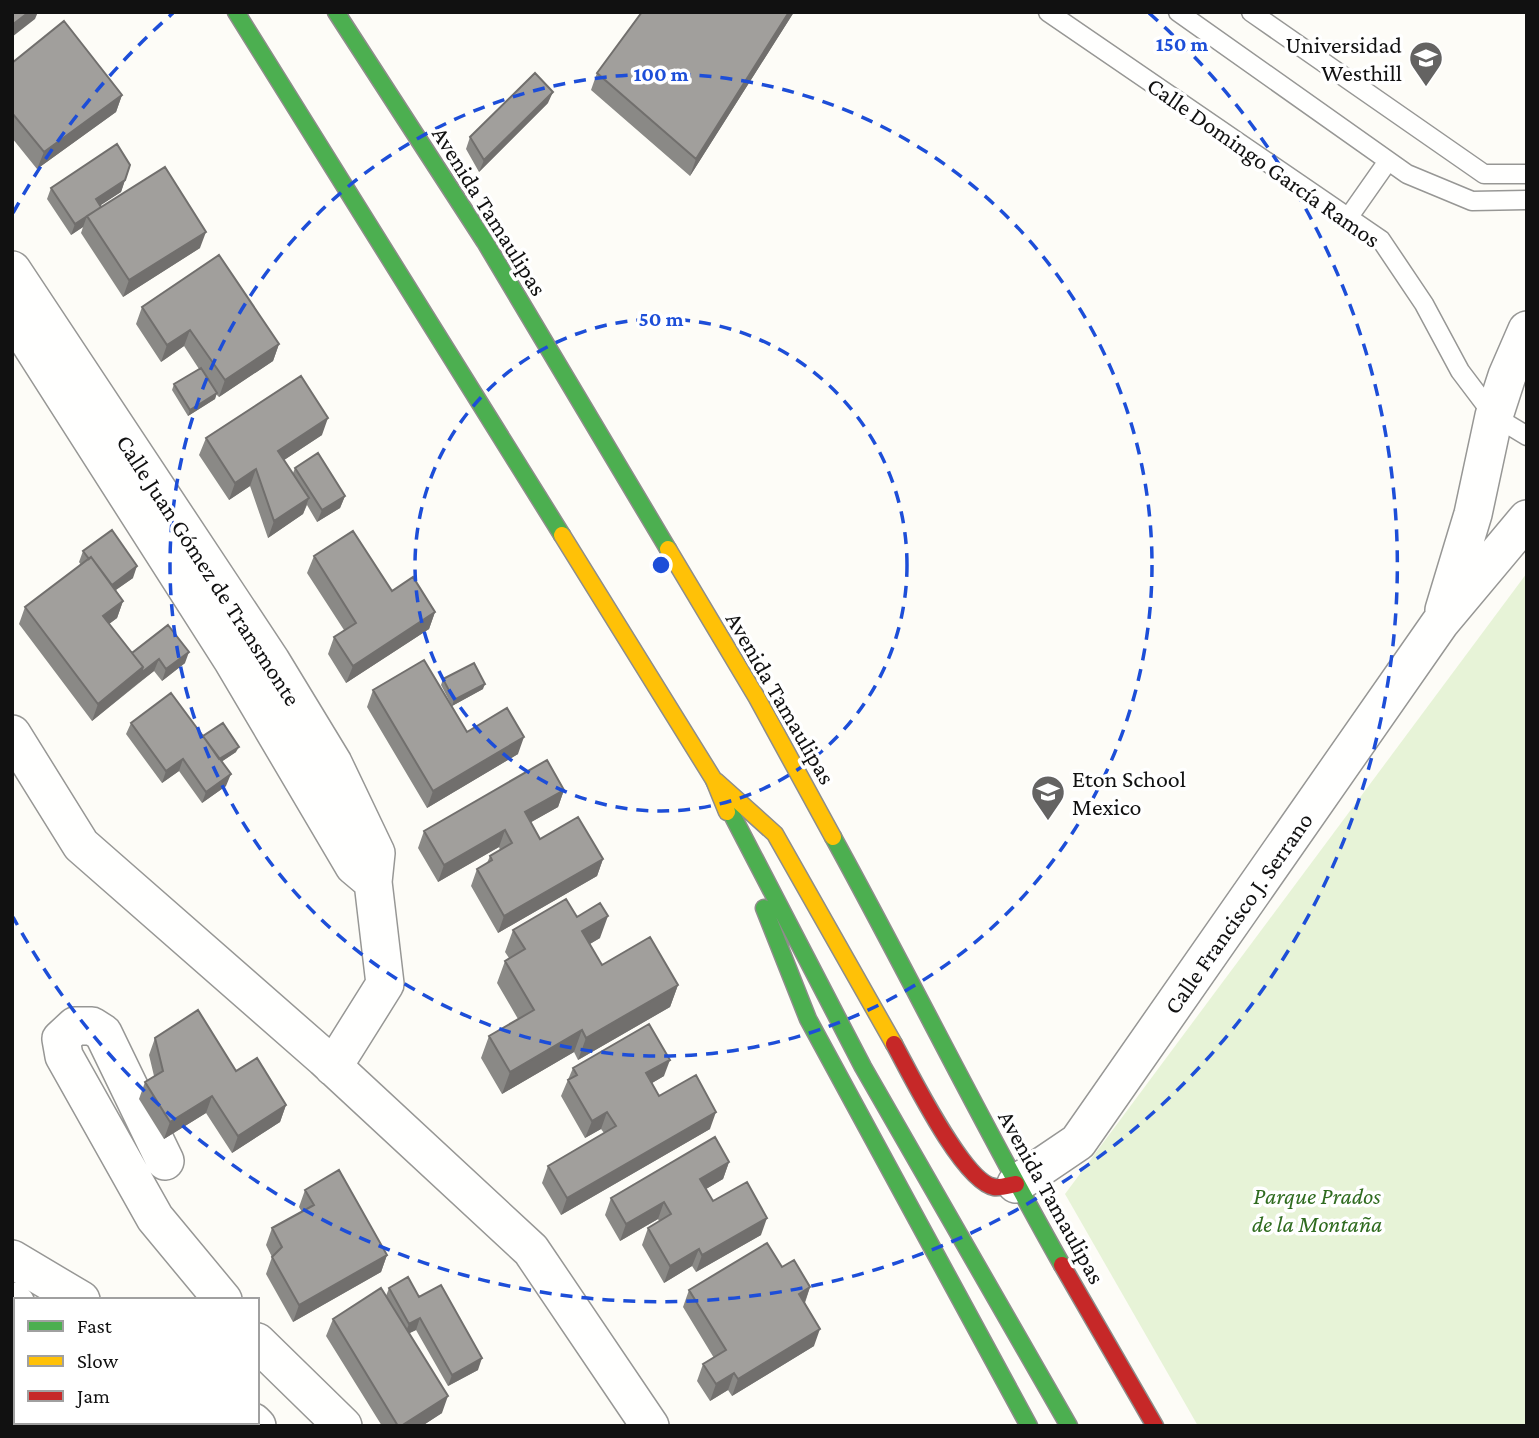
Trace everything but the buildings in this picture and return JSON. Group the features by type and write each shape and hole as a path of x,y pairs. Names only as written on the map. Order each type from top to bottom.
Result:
{"main road":[{"path":"236,12 714,780 863,1067 1069,1426"},
{"name":"Avenida Tamaulipas","path":"336,12 485,242 757,698 890,941 1016,1184 1155,1426"},
{"path":"714,780 775,834 951,1145 972,1174 993,1187 1016,1184"},
{"path":"714,780 808,1018 1029,1426"}],"street":[{"name":"Calle Juan Gómez de Transmonte","path":"12,270 271,660 319,772"},
{"name":"Calle Juan Gómez de Transmonte","path":"12,315 233,661 319,772 376,853 373,882 386,984 333,1067"},
{"name":"Calle Francisco J. Serrano","path":"1440,623 1473,514 1493,415 1527,330"},
{"name":"Calle Francisco J. Serrano","path":"1016,1184 1077,1142 1440,623 1527,519"},
{"path":"12,734 81,845 333,1067 531,1250 650,1426"},
{"path":"165,1161 103,1033 92,1026 75,1026 61,1039 64,1056 155,1218 221,1298"},
{"path":"12,1259 78,1298"},
{"path":"259,1344 343,1426"}],"lane":[{"name":"Calle Domingo García Ramos","path":"1048,12 1381,240 1424,304 1460,371 1493,415 1527,436"},
{"path":"1178,12 1406,174 1472,201 1527,200"},
{"path":"1251,12 1484,174 1527,174"},
{"path":"1348,218 1388,161"}],"green space":[{"name":"Parque Prados de la Montaña","path":"1527,573 1527,1426 1198,1426 1065,1194"}],"traffic: fast":[{"path":"236,12 562,535"},
{"path":"336,12 485,242 668,549"},
{"path":"714,780 863,1067 1069,1426"},
{"path":"833,837 1062,1265"},
{"path":"764,908 808,1019 1029,1426"}],"traffic: slow":[{"path":"562,535 714,780 727,812"},
{"path":"668,549 757,698 833,837"},
{"path":"716,781 775,834 894,1044"}],"traffic: jam":[{"path":"894,1044 924,1101 968,1167 981,1181 994,1187 1016,1184"},
{"path":"1062,1265 1155,1426"}],"place":[{"name":"Universidad Westhill","path":"1426,88"},
{"name":"Eton School Mexico","path":"1048,822"}]}
